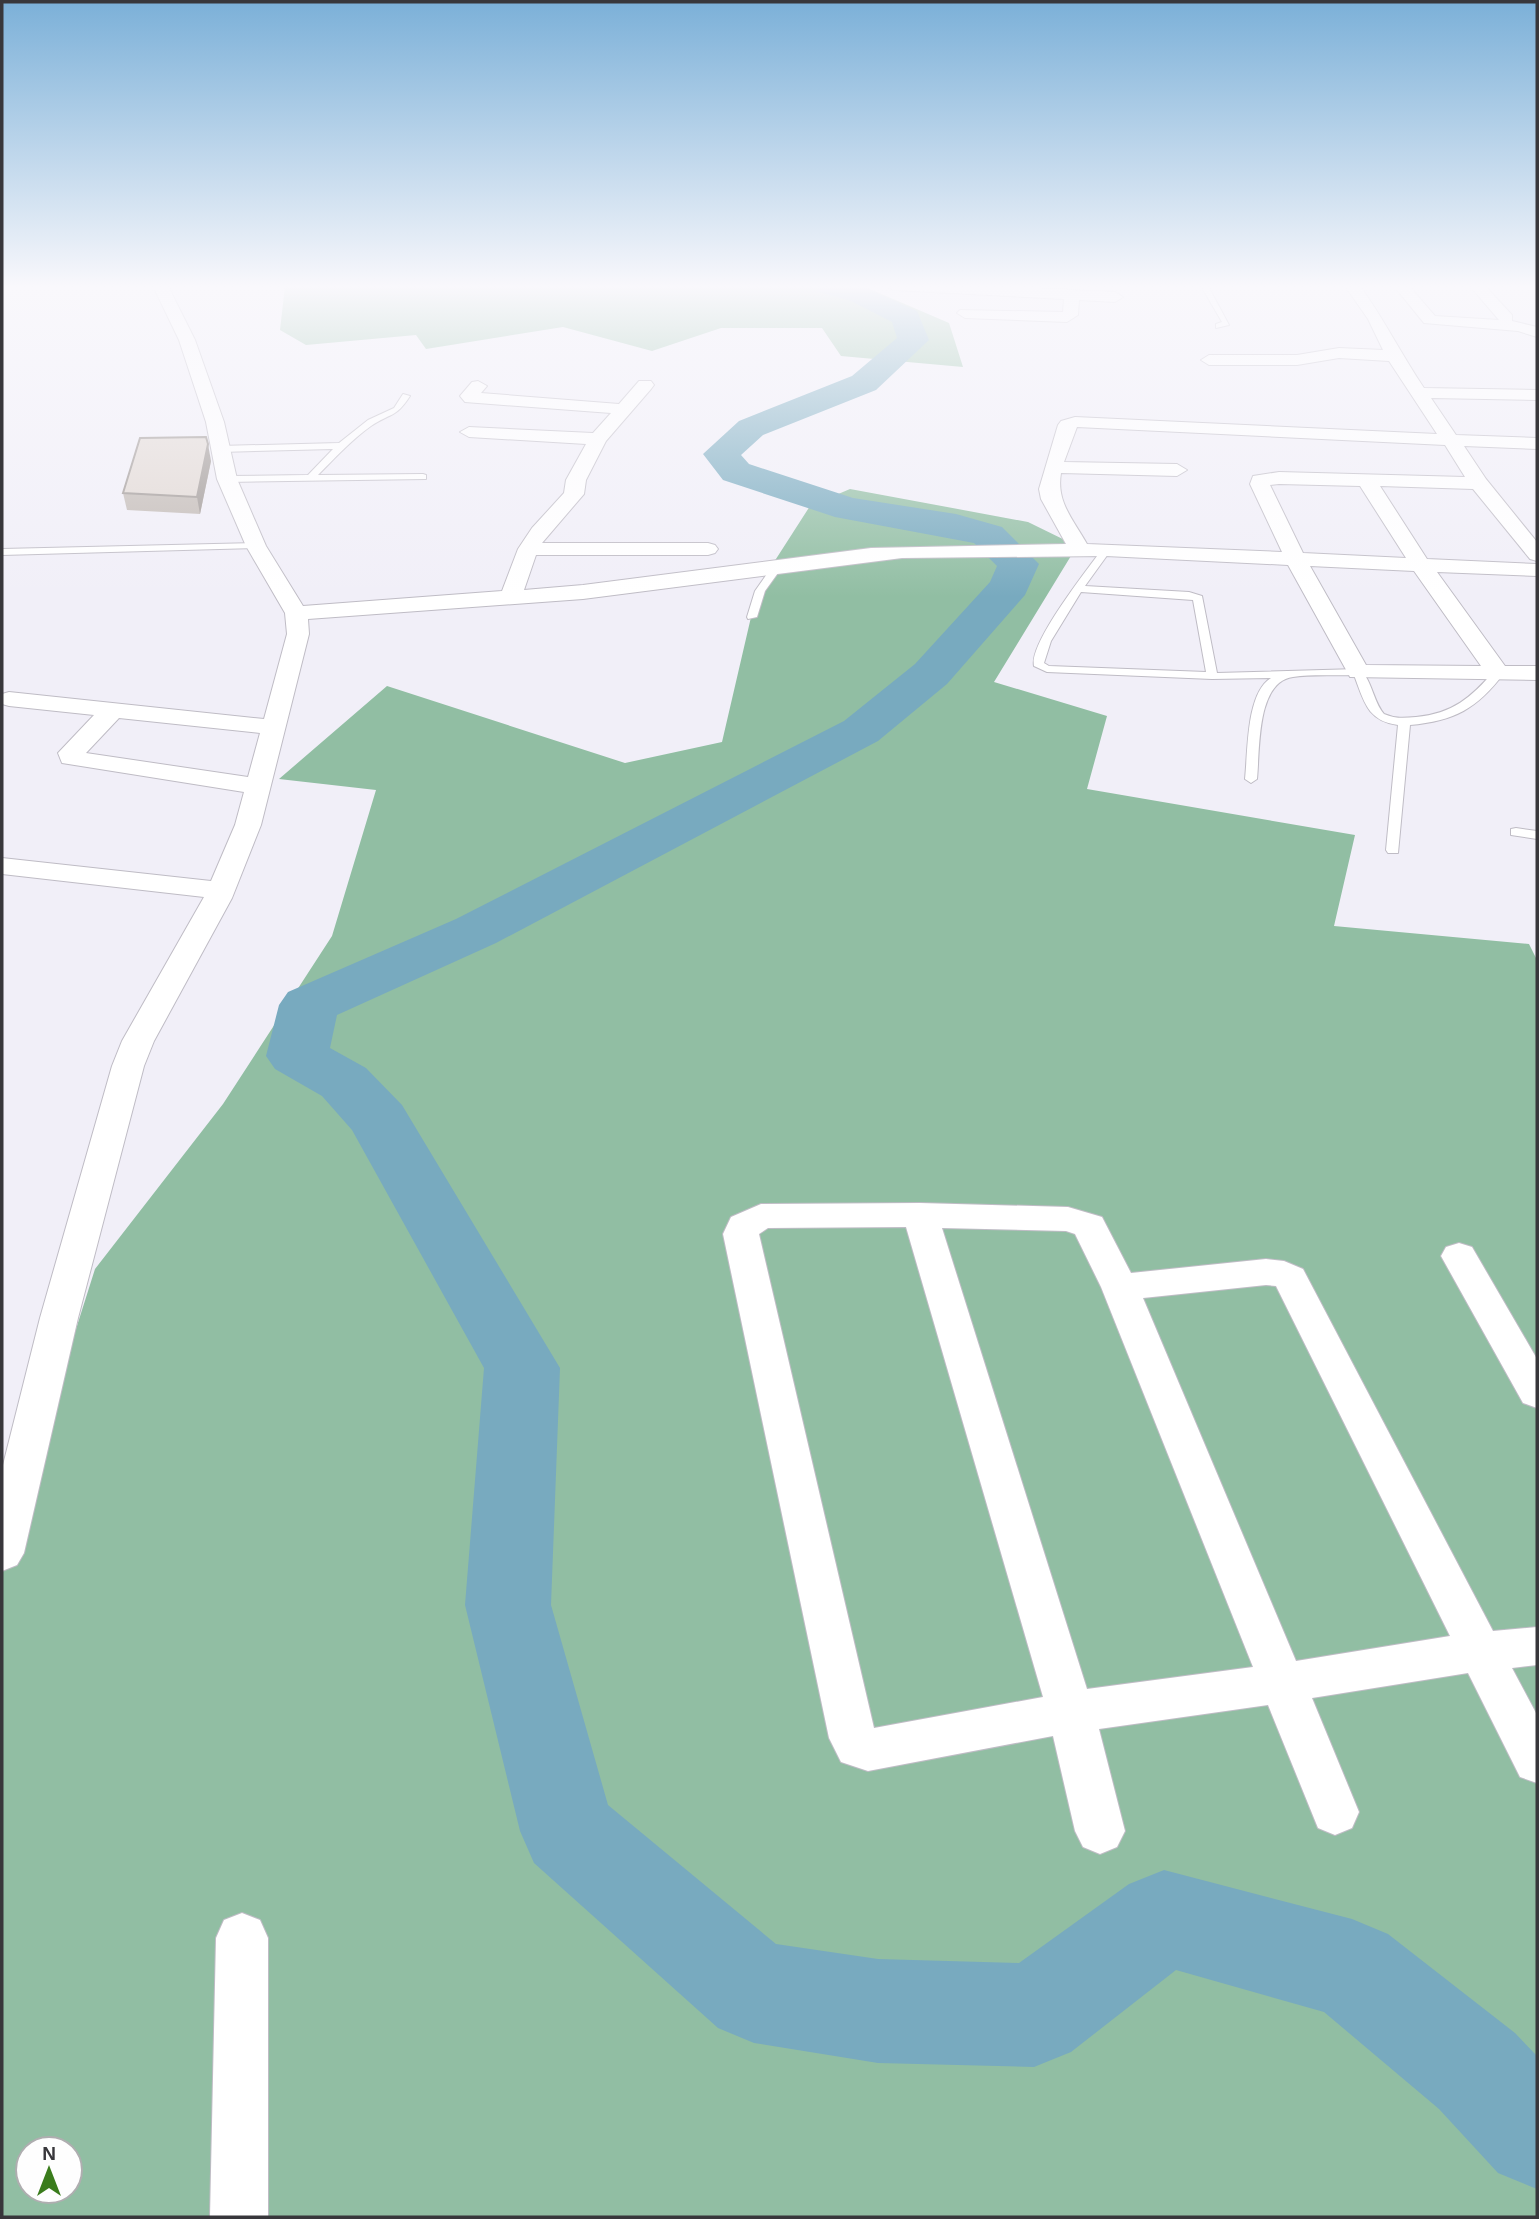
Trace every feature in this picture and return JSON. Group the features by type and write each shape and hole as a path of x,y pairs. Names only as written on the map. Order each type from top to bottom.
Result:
{"street":[{"path":"2,1553 13,1471 128,1066 138,1041 218,898 248,825 298,634 296,613 256,546 227,479 215,422 204,390"},
{"path":"475,390 469,396 471,398 622,409"},
{"path":"510,598 528,549 539,532 573,494 576,480 598,439 641,390"},
{"path":"1418,390 1479,483 1537,555"},
{"path":"1420,393 1537,395"},
{"path":"1073,549 1049,489 1053,467 1067,425 1075,422 1537,443"},
{"path":"469,432 598,439"},
{"path":"1053,467 1177,470"},
{"path":"1479,483 1279,478 1260,480 1294,556 1358,672 1537,673"},
{"path":"1367,481 1421,565 1498,673"},
{"path":"528,549 708,549"},
{"path":"296,613 583,592 871,554 944,551 1073,549 1294,556 1537,570"},
{"path":"9,699 272,727"},
{"path":"114,709 71,753 71,758 258,786"},
{"path":"2,866 220,890"},
{"path":"919,1215 1070,1712 1100,1831"},
{"path":"1335,1812 1282,1683 1120,1287 1089,1226 1082,1222 919,1215 761,1216 744,1226 741,1234 853,1738 858,1747 867,1750 1070,1712 1282,1683 1481,1651 1537,1646"},
{"path":"1458,1256 1537,1393"},
{"path":"1120,1287 1266,1272 1284,1274 1290,1278 1537,1762"},
{"path":"239,2217 242,1938"}],"lane":[{"path":"310,477 341,446 371,422 397,410 406,396"},
{"path":"220,449 341,446"},
{"path":"241,449 266,462 269,472 264,478"},
{"path":"227,479 422,477"},
{"path":"2,552 256,546"},
{"path":"1106,550 1038,657 1038,664 1048,669 1212,676 1358,672 1373,707 1381,716 1404,722 1443,718 1455,713 1479,696 1498,673"},
{"path":"752,617 760,591 778,566"},
{"path":"1079,589 1189,595 1198,598 1212,676"},
{"path":"1251,779 1258,707 1271,682 1287,674"},
{"path":"1393,850 1404,722"},
{"path":"1516,832 1537,835"}],"green space":[{"path":"850,489 1028,522 1077,546 994,682 1107,716 1087,789 1355,835 1334,926 1529,944 1537,960 1537,2217 2,2217 2,1563 95,1269 223,1104 332,936 376,790 279,779 387,686 625,763 722,742 758,587 810,506"}],"building":[{"path":"206,437 208,444 197,497 123,493 140,438"}],"waterway":[{"path":"848,390 751,428 721,454 736,472 794,493 849,509 956,526 988,535 1018,564 1010,586 931,674 861,731 476,931 309,1005 297,1056 344,1082 379,1120 522,1368 508,1605 568,1831 754,1992 878,2011 1034,2015 1164,1918 1352,1970 1477,2071 1537,2134"}]}
